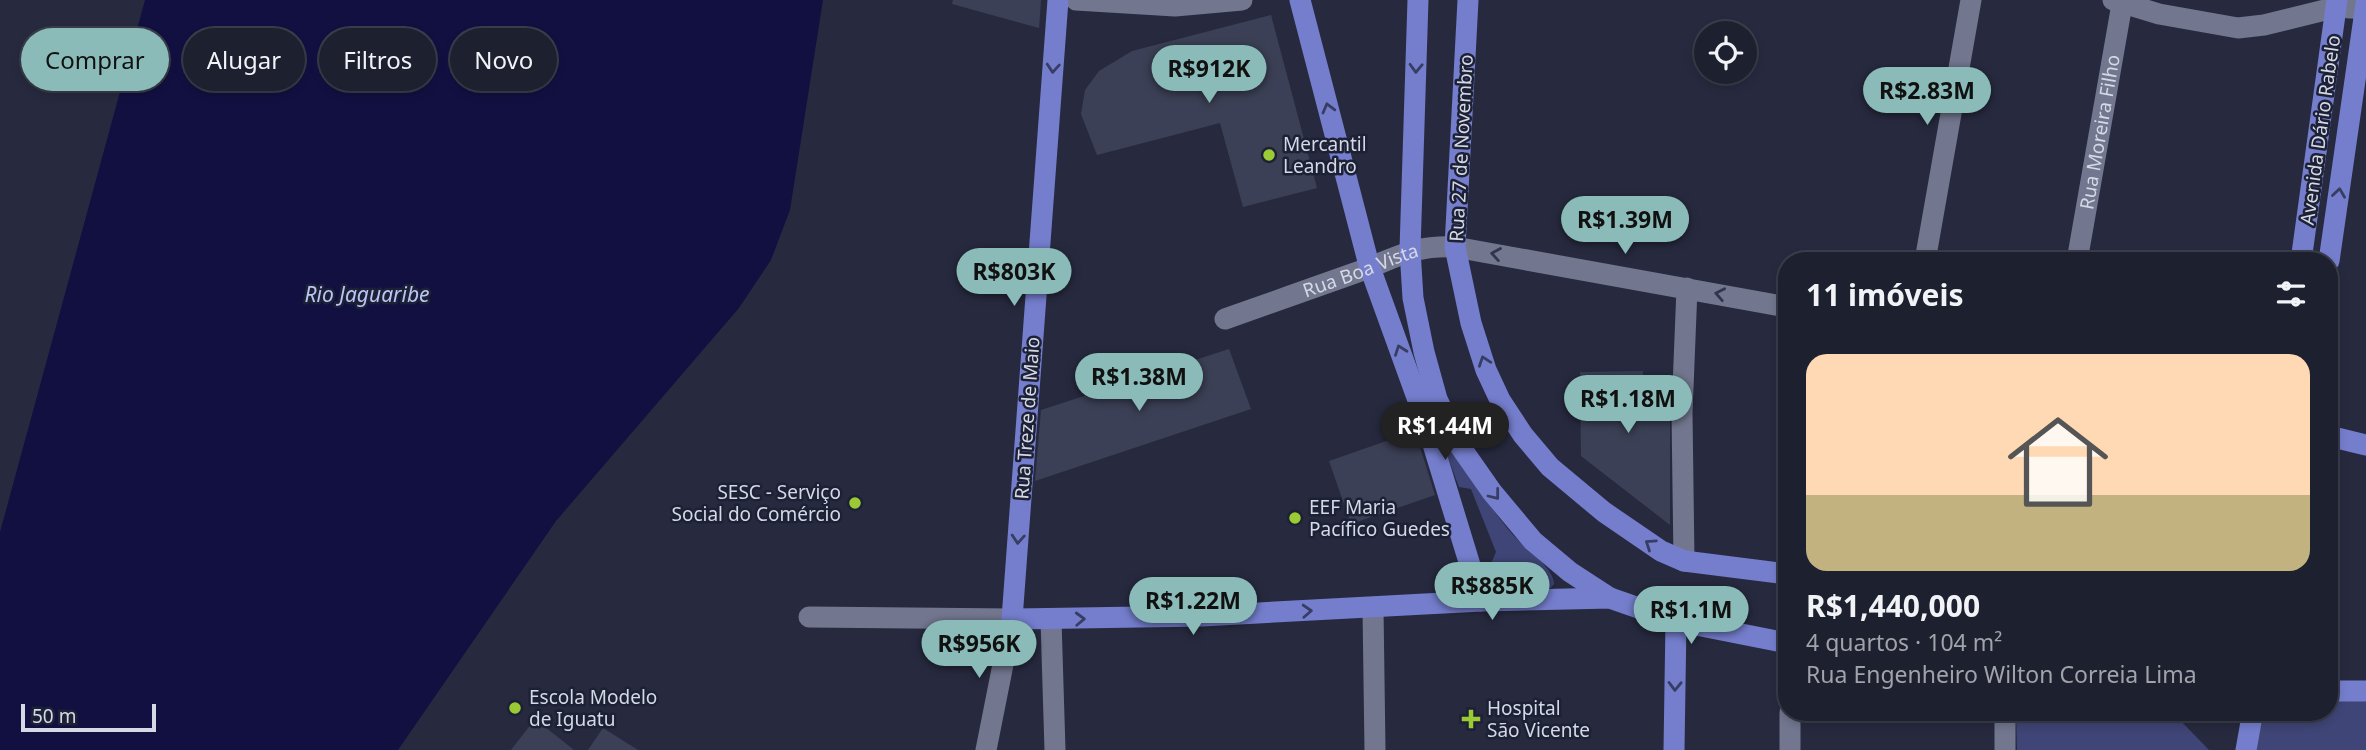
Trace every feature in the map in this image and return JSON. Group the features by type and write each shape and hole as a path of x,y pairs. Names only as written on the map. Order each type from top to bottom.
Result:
{"main road":[{"name":"Rua Treze de Maio","path":"1012,619 1058,0"},
{"path":"1300,0 1370,268 1428,428 1480,601"},
{"path":"1418,0 1410,250 1413,298 1437,398 1457,442 1492,492 1533,541 1570,572 1610,598 1676,621 1778,641"},
{"name":"Rua 27 de Novembro","path":"1468,0 1455,247 1471,323 1486,370 1500,400 1523,435 1550,467 1604,512 1661,551 1684,561 1778,573"},
{"name":"Avenida Dário Rabelo","path":"2303,252 2337,4"},
{"name":"Avenida Dário Rabelo","path":"2331,252 2366,6"},
{"path":"2338,438 2366,445"},
{"path":"1012,619 1051,620 1373,608 1480,601 1610,598"},
{"path":"1674,750 1676,621"},
{"path":"2338,691 2366,691"},
{"path":"2246,750 2251,721"}],"street":[{"path":"1076,0 1175,6 1242,0"},
{"path":"1927,252 1971,0"},
{"path":"2118,2 2159,14 2238,28 2264,25 2337,4 2366,6"},
{"name":"Rua Moreira Filho","path":"2078,252 2118,2"},
{"name":"Rua Boa Vista","path":"1225,319 1370,268 1410,250 1433,246 1455,247 1778,305"},
{"path":"1684,561 1682,413 1686,288"},
{"path":"1373,608 1376,750"},
{"path":"809,617 1012,619"},
{"name":"Rua Treze de Maio","path":"986,750 1012,619"},
{"path":"1051,620 1055,750"},
{"path":"1790,721 1790,750"},
{"path":"2005,750 2006,721"}],"shaded area":[{"path":"1424,394 1488,503 1514,536 1549,571 1554,584 1551,588 1499,592 1489,568 1496,552 1471,489 1459,487"},
{"path":"2366,700 2366,750 2255,750 2260,721 2338,721 2338,701"},
{"path":"2016,721 2181,721 2209,750 2017,750"}],"water":[{"name":"Rio Jaguaribe","path":"145,0 823,0 790,210 771,260 739,308 556,521 398,750 0,750 0,532 120,91 169,91 169,28 137,28"}],"building":[{"path":"953,0 1041,0 1039,28 952,4"},
{"path":"1271,15 1317,188 1243,207 1220,123 1097,155 1081,114 1085,90 1099,71 1132,51"},
{"path":"1229,349 1251,409 1035,481 1041,410"},
{"path":"1643,371 1643,391 1670,391 1670,525 1581,456 1580,372"},
{"path":"1415,431 1435,495 1351,524 1329,461"},
{"path":"535,719 574,750 511,750"},
{"path":"603,728 638,750 588,750"}],"place":[{"name":"Mercantil Leandro","path":"1269,155"},
{"name":"SESC - Serviço Social do Comércio","path":"855,503"},
{"name":"EEF Maria Pacífico Guedes","path":"1295,518"},
{"name":"Escola Modelo de Iguatu","path":"515,708"},
{"name":"Hospital São Vicente","path":"1471,719"}]}
